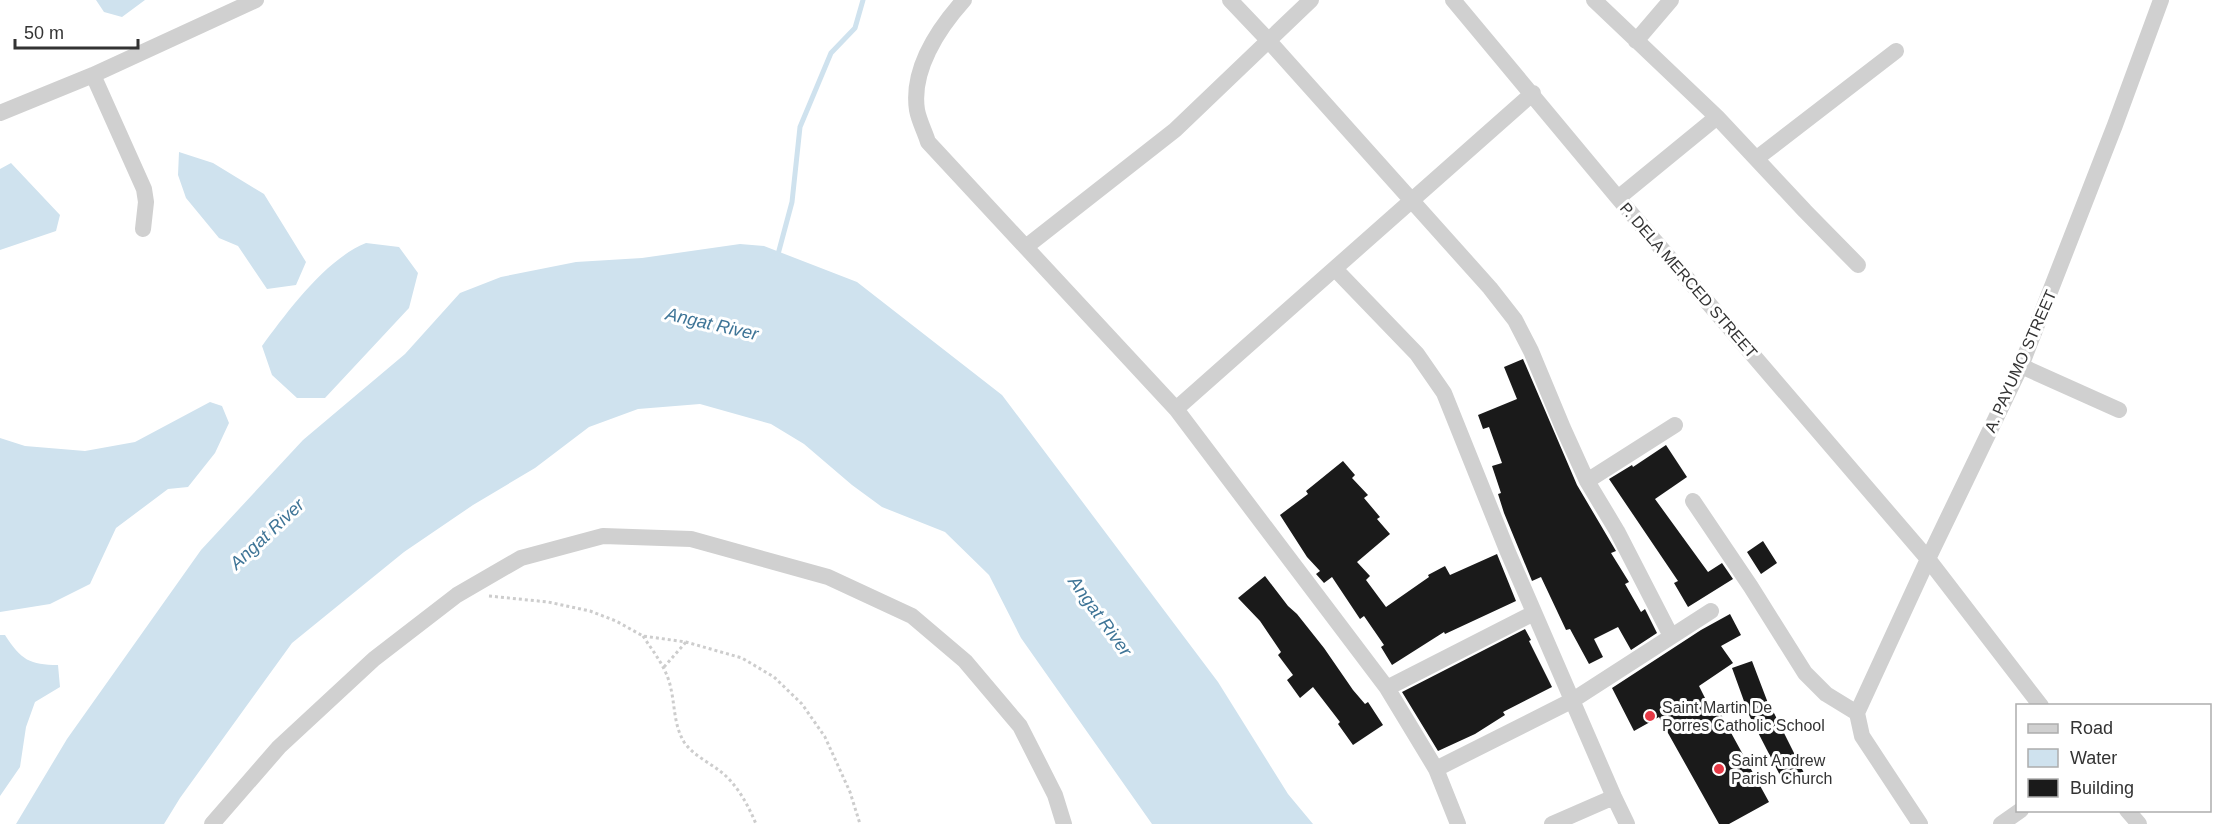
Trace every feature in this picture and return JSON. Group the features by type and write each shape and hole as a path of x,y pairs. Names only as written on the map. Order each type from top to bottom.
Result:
{"street":[{"path":"0,113 93,75 256,0"},
{"path":"964,0 943,24 918,78 917,111 928,142 1176,409 1387,688 1436,770 1458,824"},
{"path":"1230,0 1490,288 1515,320 1536,362 1587,481 1617,531 1671,636"},
{"path":"1027,246 1175,130 1311,0"},
{"name":"P. DELA MERCED STREET","path":"1453,0 1533,93 1618,198 1928,559 2040,704"},
{"path":"1594,0 1717,117 1805,212 1858,265"},
{"path":"1636,41 1671,0"},
{"name":"A. PAYUMO STREET","path":"1857,713 2021,366 2161,0"},
{"path":"1757,158 1896,51"},
{"path":"93,75 144,189 146,202 143,229"},
{"path":"1176,409 1336,270 1533,93"},
{"path":"1618,198 1717,117"},
{"path":"1336,270 1417,354 1444,393 1534,613 1627,824"},
{"path":"2021,366 2119,410"},
{"path":"1587,481 1675,425"},
{"path":"1693,501 1805,673 1826,694 1857,713 1862,736 1920,824"},
{"path":"213,824 279,747 375,659 458,595 521,558 603,536 691,539 828,577 912,616 965,661 1020,726 1055,795 1064,824"},
{"path":"1436,770 1572,700 1711,611"},
{"path":"1387,688 1534,613"},
{"path":"1552,824 1614,797"},
{"path":"2001,824 2018,812"},
{"path":"2129,812 2139,824"}],"path":[{"path":"458,595 506,597 590,611 616,621 643,636 687,642 742,658 774,677 802,704 825,737 850,792 860,824"},
{"path":"643,636 664,667 671,688 677,728 685,744 699,757 722,772 737,789 756,824"},
{"path":"664,667 687,642"}],"water":[{"path":"96,0 145,0 122,17 104,12"},
{"path":"179,152 213,163 264,194 306,262 296,285 267,289 238,246 219,238 186,198 178,175"},
{"path":"11,163 60,215 56,231 0,250 0,169"},
{"path":"366,243 399,247 418,273 409,308 325,398 297,398 272,375 262,346 295,303 322,274 336,261"},
{"name":"Angat River","path":"740,244 764,246 857,282 1002,395 1218,682 1288,794 1313,824 1152,824 1021,638 989,575 945,532 882,507 804,444 771,424 700,404 638,409 589,427 535,468 473,505 404,552 292,643 180,798 164,824 16,824 67,739 201,550 303,440 405,354 460,293 501,277 576,262 642,258"},
{"path":"210,402 222,406 229,423 215,453 188,487 168,489 116,528 90,584 50,604 0,612 0,438 25,446 85,451 135,442"},
{"path":"0,635 5,635 16,650 27,659 40,664 58,665 60,687 35,702 26,727 20,767 0,796"}],"building":[{"path":"1523,359 1577,485 1616,551 1611,553 1629,582 1625,584 1641,612 1645,609 1657,633 1631,650 1618,627 1594,639 1603,657 1589,664 1570,629 1566,630 1541,577 1532,581 1498,494 1501,493 1492,466 1502,463 1489,427 1483,429 1478,415 1517,399 1504,367"},
{"path":"1666,445 1687,477 1655,499 1708,572 1722,563 1733,579 1688,607 1674,583 1678,581 1609,479 1632,465 1633,467"},
{"path":"1343,461 1355,475 1352,478 1368,495 1364,498 1380,517 1377,519 1390,534 1357,562 1370,576 1366,580 1386,607 1429,577 1428,575 1445,566 1450,575 1497,554 1516,601 1445,634 1444,632 1392,665 1381,647 1384,645 1364,616 1360,619 1332,577 1324,583 1316,574 1320,571 1307,557 1280,515 1308,494 1306,491"},
{"path":"1763,541 1777,563 1761,574 1747,552"},
{"path":"1265,576 1324,648 1353,690 1365,704 1368,702 1383,725 1353,745 1338,724 1340,722 1313,687 1300,698 1287,680 1293,675 1278,655 1281,652 1260,621 1238,598"},
{"path":"1730,614 1741,635 1721,646 1733,663 1699,686 1712,712 1718,709 1769,802 1729,824 1719,824 1659,717 1634,731 1612,688 1701,630"},
{"path":"1525,629 1552,687 1503,712 1505,715 1475,734 1438,751 1402,692"},
{"path":"1752,661 1771,711 1804,773 1784,783 1749,715 1732,668"}],"waterway":[{"path":"777,258 792,202 800,127 831,53 855,28 863,0"}],"place":[{"name":"Saint Martin De Porres Catholic School","path":"1650,716"},
{"name":"Saint Andrew Parish Church","path":"1719,769"}]}
